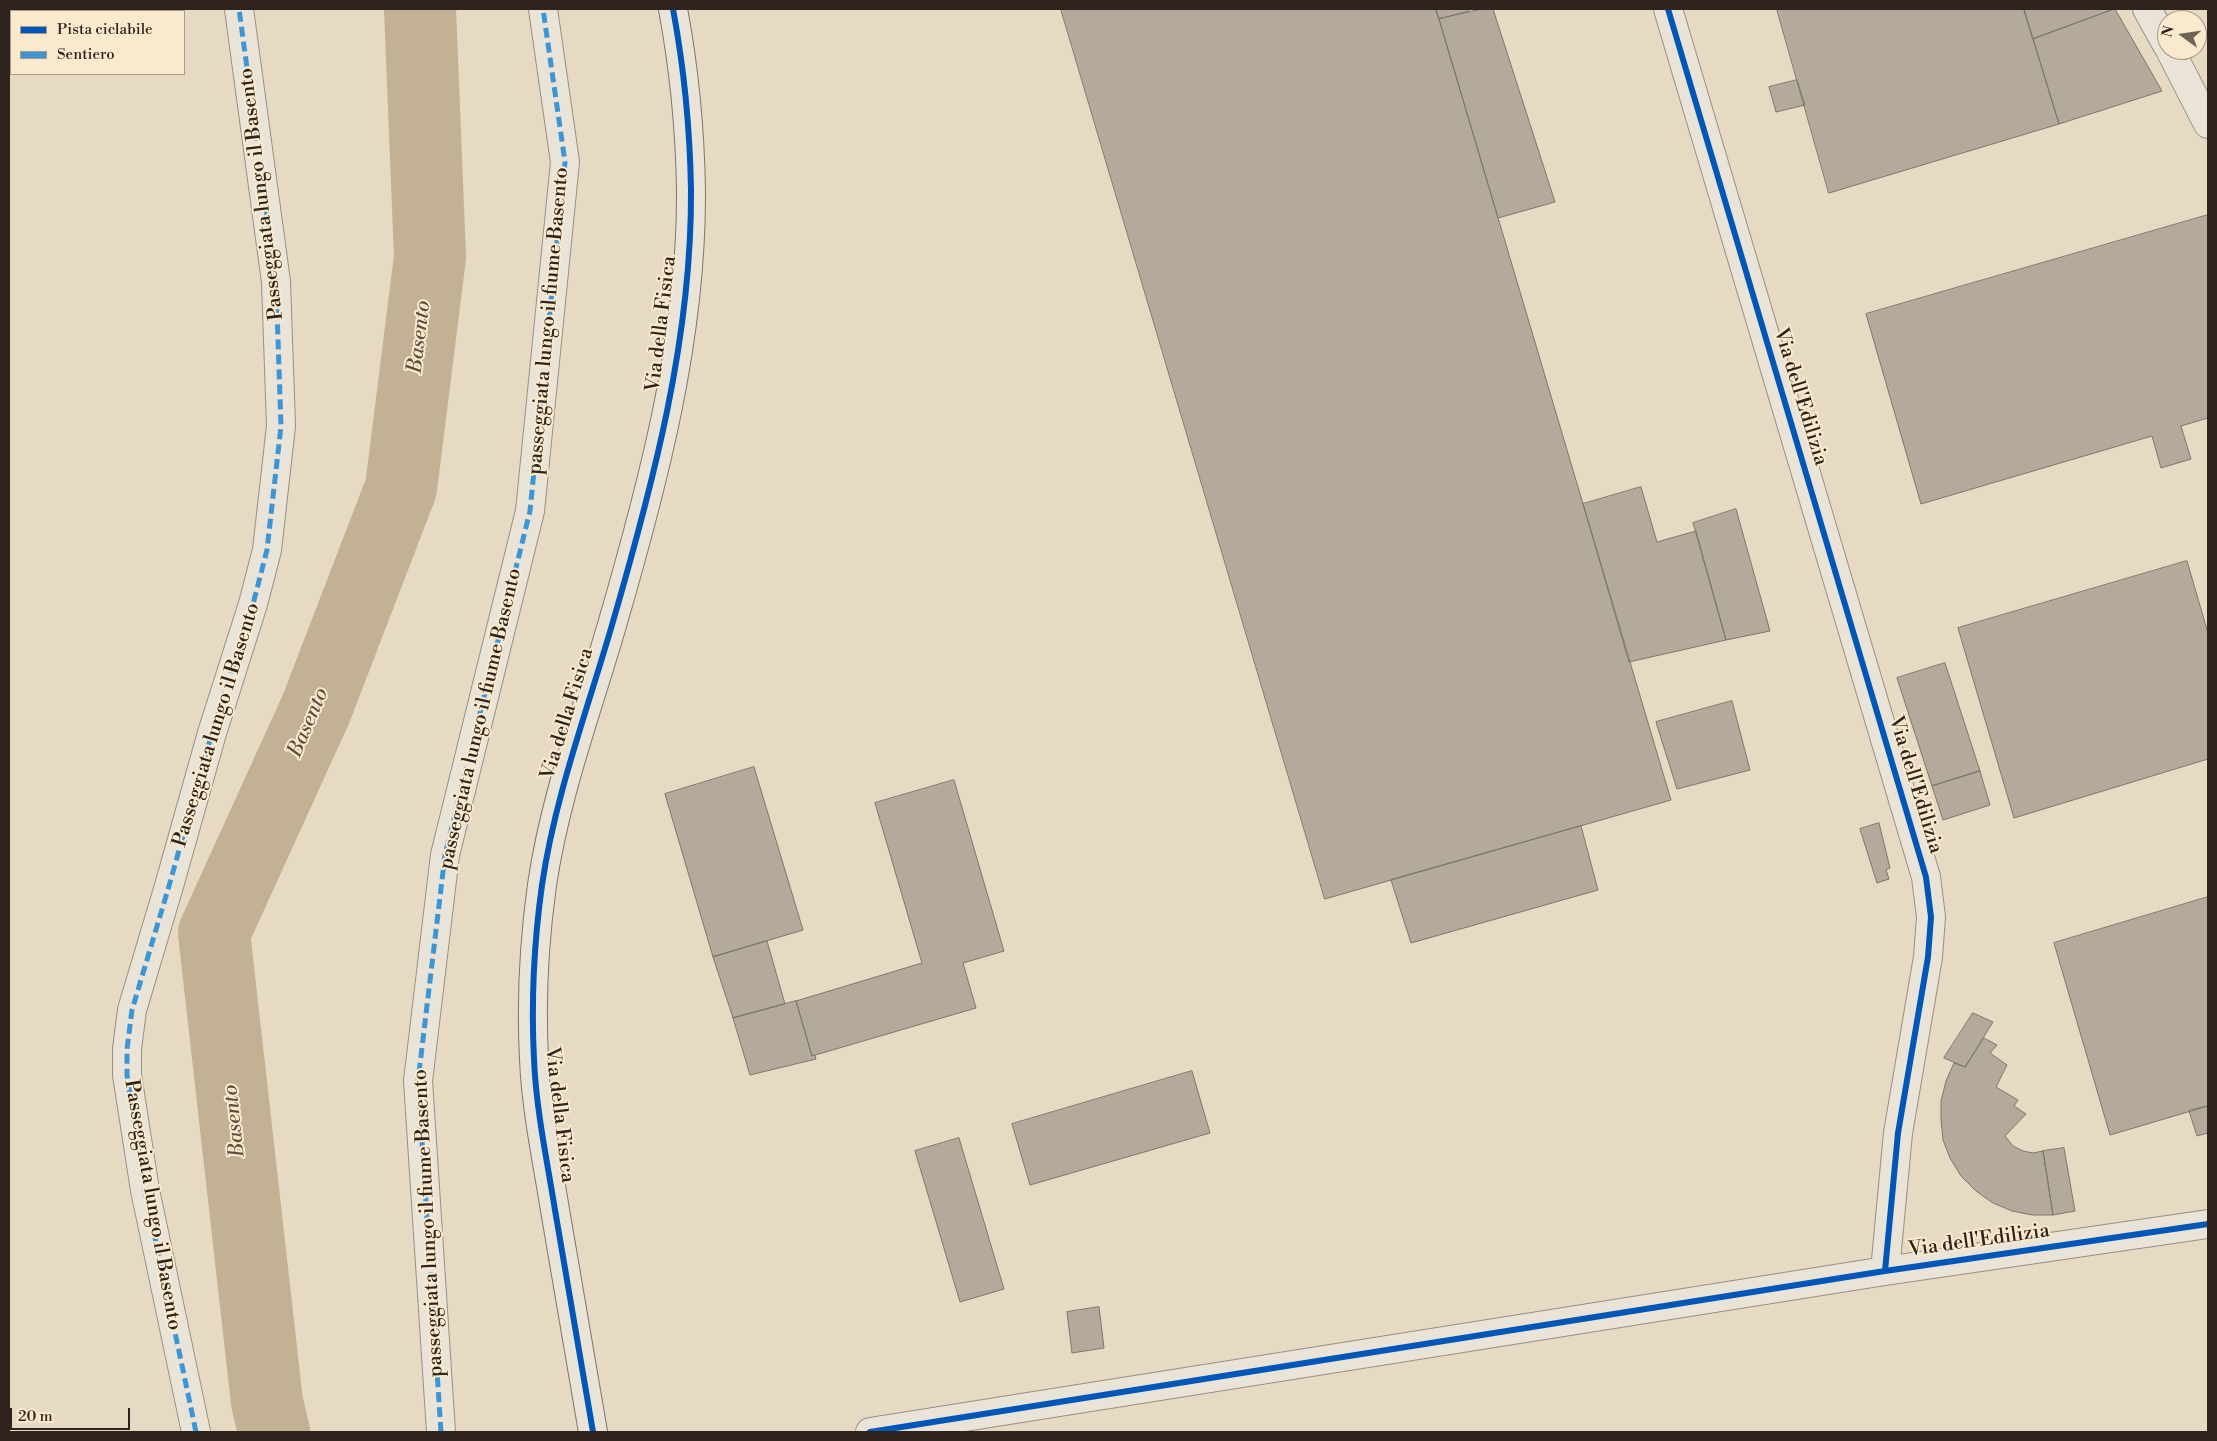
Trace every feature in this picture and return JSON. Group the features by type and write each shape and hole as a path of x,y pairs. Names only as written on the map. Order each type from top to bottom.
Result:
{"street":[{"name":"Passeggiata lungo il Basento","path":"196,1432 145,1190 127,1075 132,1010 212,733 254,604 267,550 281,426 276,282 239,9"},
{"name":"passeggiata lungo il fiume Basento","path":"441,1432 418,1081 446,855 530,512 565,162 543,9"},
{"name":"Via della Fisica","path":"593,1432 540,1122 534,1054 532,1001 535,941 543,881 554,822 652,482 667,411 679,336 687,268 691,191 687,116 673,9"},
{"name":"Via dell'Edilizia","path":"1668,9 1926,877 1931,917 1928,957 1898,1133 1885,1271 2208,1224"},
{"path":"2147,9 2157,28"},
{"path":"2175,60 2208,124"},
{"path":"870,1432 1885,1271"}],"building":[{"path":"1061,9 1436,9 1671,800 1325,899"},
{"path":"1436,9 1468,9 1469,11 1439,19"},
{"path":"1482,9 1493,9 1555,202 1498,218 1439,19"},
{"path":"1777,9 2024,9 2059,124 1829,193"},
{"path":"2024,9 2114,9 2033,39"},
{"path":"2115,9 2162,91 2059,124 2033,39"},
{"path":"1797,80 1805,105 1776,112 1769,87"},
{"path":"2208,215 2208,418 2181,426 2191,459 2161,468 2152,436 1921,504 1866,314"},
{"path":"1641,487 1657,542 1696,531 1726,640 1629,662 1583,504"},
{"path":"1736,509 1770,631 1726,640 1693,523"},
{"path":"2187,561 2208,633 2208,759 2014,818 1958,628"},
{"path":"1945,663 1980,771 1932,786 1897,678"},
{"path":"1732,701 1750,770 1677,789 1656,722"},
{"path":"754,767 803,930 713,957 665,794"},
{"path":"1980,771 1990,805 1943,820 1932,786"},
{"path":"954,780 1004,951 963,963 976,1008 812,1056 796,1001 922,963 875,803"},
{"path":"1879,823 1890,868 1886,870 1889,879 1877,883 1860,829"},
{"path":"1581,826 1598,890 1411,943 1391,880"},
{"path":"2208,897 2208,1106 2110,1135 2054,943"},
{"path":"767,941 785,1004 733,1018 713,957"},
{"path":"796,1001 812,1056 815,1055 816,1059 750,1075 733,1018"},
{"path":"1973,1013 1993,1022 1965,1067 1944,1058"},
{"path":"1984,1038 1997,1045 1990,1053 2007,1065 1996,1087 2018,1100 2014,1106 2026,1114 2005,1136 2013,1146 2023,1151 2033,1153 2043,1151 2053,1215 2032,1215 2012,1211 1993,1203 1976,1191 1961,1176 1950,1158 1943,1140 1941,1120 1941,1101 1946,1081 1954,1063 1965,1067"},
{"path":"1192,1071 1210,1133 1030,1185 1012,1124"},
{"path":"2208,1106 2208,1133 2197,1136 2189,1111"},
{"path":"959,1138 1004,1289 960,1302 915,1151"},
{"path":"2064,1148 2075,1211 2053,1215 2043,1151"},
{"path":"1099,1307 1104,1348 1072,1353 1067,1312"}],"waterway":[{"name":"Basento","path":"274,1432 267,1402 214,933 316,709 401,488 430,257 420,9"}],"marked path":[{"path":"196,1432 145,1190 127,1075 127,1049 132,1010 212,733 253,604 267,550 281,426 276,282 239,9"},
{"path":"441,1432 418,1081 445,855 530,511 565,162 543,9"}],"cycle path":[{"path":"593,1432 539,1116 534,1059 534,971 542,885 555,819 572,754 612,625 642,518 667,410 685,301 690,245 691,190 686,99 673,9"},
{"path":"1668,9 1926,877 1931,917 1928,957 1898,1133 1885,1271"},
{"path":"870,1432 1885,1271 2208,1224"}]}
